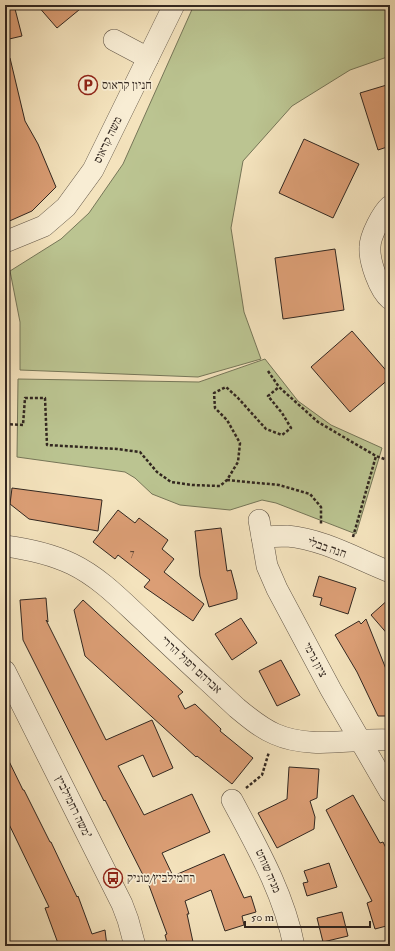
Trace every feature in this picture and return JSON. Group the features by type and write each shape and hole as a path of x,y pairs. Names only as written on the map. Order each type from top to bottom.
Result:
{"street":[{"name":"משה קראוס","path":"5,242 44,226 66,207 93,170 174,5"},
{"path":"114,40 148,58"},
{"path":"390,206 377,223 369,247 376,277 385,295 390,299"},
{"name":"חנה בבלי","path":"260,529 308,540 390,572"},
{"name":"ציון גרמי","path":"260,529 267,566 277,589 360,741 390,792"},
{"name":"אברהם רפול הררי","path":"5,546 53,556 73,564 92,575 237,708 256,723 274,734 290,740 309,742 390,740"},
{"name":"משה רחמילביץ'","path":"5,671 122,904 135,946"},
{"name":"מניה שוחט","path":"232,800 264,860 288,923 294,946"}],"path":[{"path":"268,371 279,386 318,422 376,456 390,461"},
{"path":"5,424 23,425 25,398 45,398 47,445 117,449 140,452 157,472 171,482 192,485 220,486 227,480 238,462 240,443 228,420 215,408 214,393 226,387 266,429 282,435 291,428 282,413 268,396 279,386"},
{"path":"348,555 376,456"},
{"path":"227,480 279,485 310,494 321,507 320,544"},
{"path":"232,800 262,775 274,734"}],"green space":[{"path":"194,5 390,5 390,56 350,70 292,106 243,161 231,228 244,312 261,359 198,377 20,370 20,322 10,271 61,239 89,213 123,164"},
{"path":"265,359 298,401 331,425 382,448 356,534 276,503 262,500 230,510 180,505 152,494 135,478 125,472 17,457 18,379 199,382"}],"building":[{"path":"5,5 14,5 22,36 5,40"},
{"path":"37,5 85,5 57,28"},
{"path":"10,58 25,121 38,144 56,187 32,211 5,223 5,59"},
{"path":"390,84 390,146 378,150 360,93"},
{"path":"304,139 359,164 333,218 279,193"},
{"path":"335,249 344,310 283,319 275,258"},
{"path":"352,331 390,375 390,378 350,412 311,367"},
{"path":"12,488 102,500 98,531 29,519 10,504"},
{"path":"118,510 135,523 139,518 168,540 162,549 174,559 164,572 204,604 193,621 144,587 150,580 118,555 115,559 93,542"},
{"path":"221,528 227,571 231,570 237,593 237,599 209,607 200,576 195,531"},
{"path":"319,576 356,588 348,614 320,605 322,598 313,596"},
{"path":"46,598 48,622 46,620 106,740 152,720 173,768 153,777 143,755 118,766 144,815 192,794 210,832 162,853 173,876 224,854 244,898 251,896 256,912 242,916 244,925 225,931 211,890 185,901 189,914 187,914 193,942 182,946 168,946 165,935 167,934 147,880 146,881 105,800 104,801 23,640 20,600"},
{"path":"390,598 390,637 371,615"},
{"path":"83,600 183,692 178,696 185,709 195,704 221,729 220,731 253,758 232,784 197,756 196,757 85,656 74,610"},
{"path":"241,618 257,643 232,660 215,634"},
{"path":"366,619 390,679 390,716 378,716 357,672 335,635 359,621 361,624"},
{"path":"281,660 300,695 277,706 259,671"},
{"path":"5,753 51,842 77,897 78,896 92,934 105,930 107,946 59,946 45,908 49,907 5,816"},
{"path":"289,767 319,769 317,798 310,801 315,817 314,829 277,848 258,813 287,799"},
{"path":"353,795 380,843 383,842 390,856 390,925 375,929 367,903 372,901 326,810"},
{"path":"329,863 337,887 307,896 303,883 308,882 304,871"},
{"path":"342,912 348,936 323,942 317,918"}],"place":[{"name":"חניון קראוס","path":"88,85"},
{"name":"רחמילביץ/טוניק","path":"113,878"}]}
